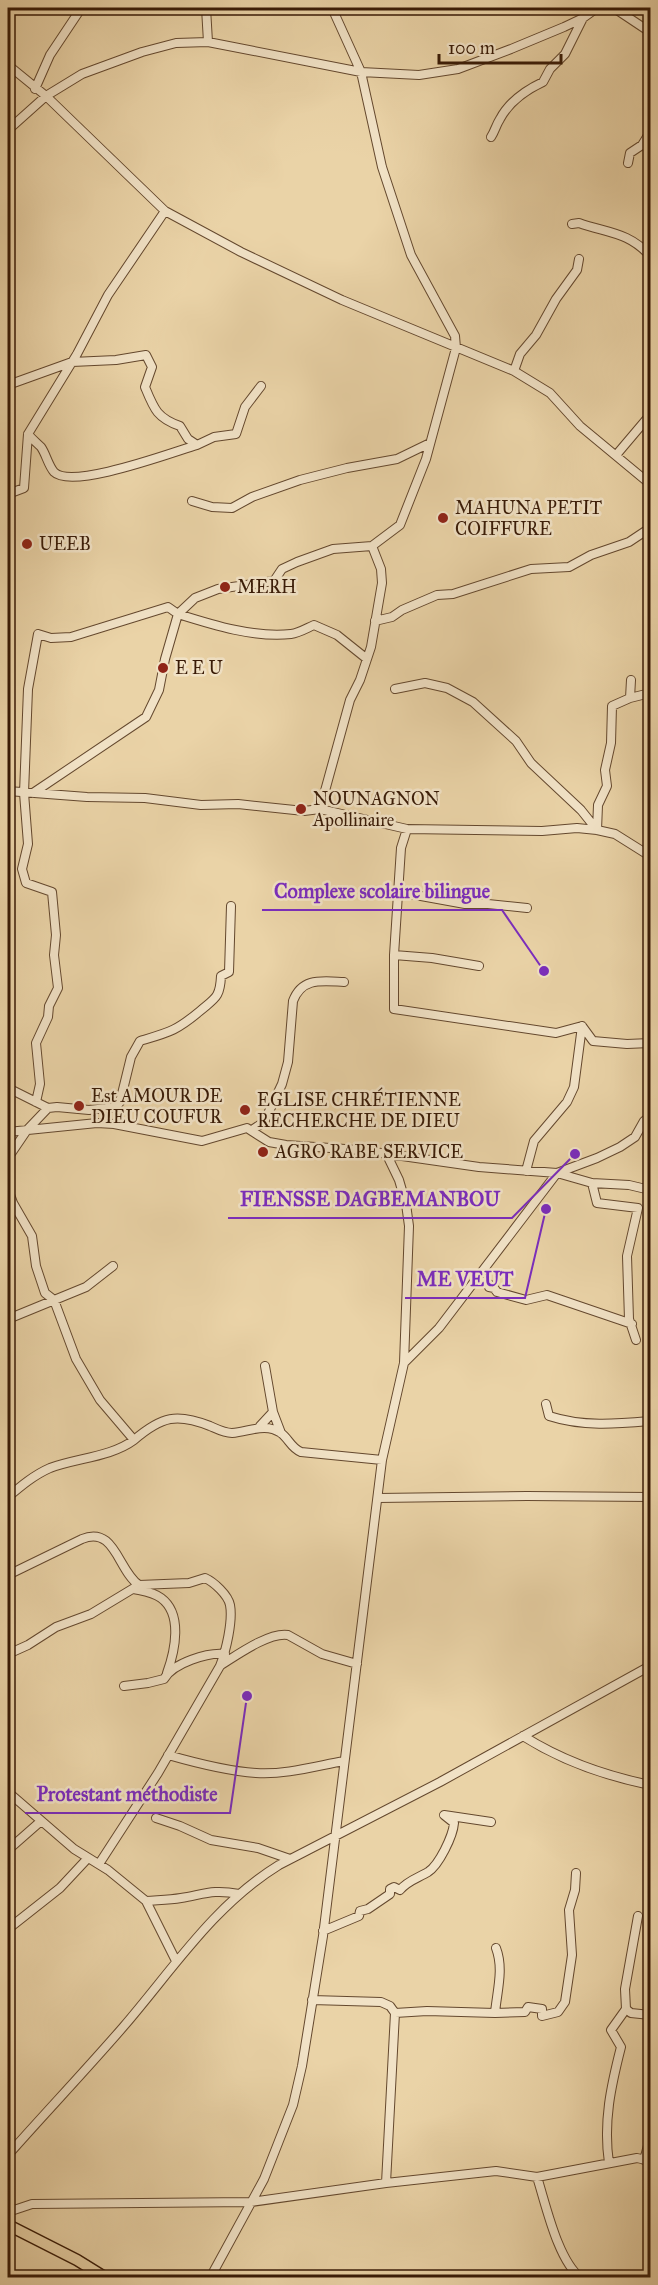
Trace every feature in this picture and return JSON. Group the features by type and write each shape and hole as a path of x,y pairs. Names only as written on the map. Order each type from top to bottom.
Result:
{"main road":[{"path":"8,2225 106,2277"}],"street":[{"path":"35,89 50,56 79,8"},
{"path":"206,8 208,42"},
{"path":"28,793 146,717 159,690 178,614 195,598 219,589 274,580 282,569 333,549 372,546 400,525 430,443 456,348 455,336 411,255 382,167 361,72 332,8"},
{"path":"8,130 46,96 82,74 142,52 176,43 208,42 361,72 419,75 458,69 512,49 583,18 597,8"},
{"path":"614,8 651,32"},
{"path":"491,137 500,119 516,99 528,89 543,82 550,69 565,54 583,18"},
{"path":"8,65 46,96 165,211 240,252 342,300 513,371 550,393 580,426 651,484"},
{"path":"628,163 630,153 642,145 651,132"},
{"path":"8,494 24,488 28,434 72,362 108,295 165,211"},
{"path":"572,224 579,223 632,239 651,256"},
{"path":"513,371 520,354 536,335 556,299 577,270 579,258"},
{"path":"8,385 72,362 116,360 146,355 152,367 145,387 154,407 164,420 180,426 188,439 197,445"},
{"path":"28,434 42,448 55,472 64,477 78,478 104,473 197,445 214,437 236,434 245,407 261,386"},
{"path":"617,454 651,415"},
{"path":"192,501 212,507 232,508 252,497 300,480 347,468 398,459 430,443"},
{"path":"375,621 392,617 402,610 437,595 453,594 531,569 569,567 591,555 629,542 651,528"},
{"path":"320,809 350,700 371,647 382,583 381,569 372,546"},
{"path":"36,1102 40,1084 36,1043 58,988 54,956 56,936 52,892 26,883 22,869 28,844 28,689 38,634 51,638 71,637 168,607 178,614 203,622 263,633 293,634 314,625 337,635 367,659"},
{"path":"630,698 631,680"},
{"path":"395,689 425,683 447,688 473,702 516,741 531,763 581,810 597,830"},
{"path":"597,830 598,805 607,786 605,770 611,743 612,706 630,698 651,693"},
{"path":"8,791 87,797 145,798 201,805 238,804 304,811 320,809 407,829 597,830 615,834 651,856"},
{"path":"407,829 401,849 394,955 394,1008 556,1033 582,1026"},
{"path":"399,892 465,904 527,908"},
{"path":"8,1088 48,1108 89,1110 116,1107 120,1102 131,1056 140,1041 175,1031 217,998 221,976 230,972 228,949 231,906"},
{"path":"394,955 432,958 479,966"},
{"path":"252,1130 264,1122 282,1084 288,1062 293,1001 296,993 302,985 312,981 344,982"},
{"path":"582,1026 593,1041 627,1044 651,1043"},
{"path":"526,1171 534,1141 567,1102 574,1088 582,1026"},
{"path":"8,1158 27,1130 48,1108"},
{"path":"404,1363 439,1328 557,1173 620,1147 635,1137 644,1121 651,1116"},
{"path":"8,1132 114,1124 202,1141 242,1129 252,1130 263,1140 277,1144 386,1154 479,1167 557,1173 592,1183 629,1185 651,1190"},
{"path":"210,2277 264,2179 293,2105 323,1931 382,1460 404,1363 409,1227 406,1204 399,1180 386,1154"},
{"path":"592,1183 597,1203 638,1208 627,1256 629,1319 636,1340"},
{"path":"8,1189 13,1203 32,1236 36,1266 45,1293 54,1300 76,1359 112,1417 134,1440"},
{"path":"8,1319 86,1287 113,1266"},
{"path":"477,1279 489,1284 489,1287 494,1288 497,1292 526,1300 547,1294 632,1324"},
{"path":"41,1304 45,1293"},
{"path":"265,1366 273,1412 281,1433 295,1449 301,1452 382,1460"},
{"path":"546,1404 549,1416 577,1423 651,1421"},
{"path":"260,1426 273,1412"},
{"path":"8,1497 36,1475 123,1446 158,1423 189,1418 226,1432 260,1426 281,1433"},
{"path":"378,1498 651,1497"},
{"path":"8,1575 81,1539 94,1536 105,1540 135,1582 136,1587"},
{"path":"8,1654 28,1646 56,1627 91,1614 136,1587 180,1584 205,1578 216,1585 230,1605 225,1654 220,1666 168,1755 99,1864"},
{"path":"124,1686 164,1679 172,1658 175,1636 175,1621 171,1608 160,1598 136,1587"},
{"path":"220,1666 272,1637 282,1634 322,1654 357,1664"},
{"path":"167,1673 191,1660 214,1653 225,1654"},
{"path":"8,2155 124,2026 190,1944 256,1879 651,1666"},
{"path":"523,1736 547,1751 602,1772 651,1785"},
{"path":"168,1755 213,1767 257,1773 345,1761"},
{"path":"8,1792 41,1821 146,1901 176,1961"},
{"path":"323,1931 359,1916 360,1911 368,1909 390,1894 390,1889 394,1887 400,1890 404,1885 430,1871 453,1834 454,1823 444,1815 491,1822"},
{"path":"156,1818 211,1840 258,1848 290,1859"},
{"path":"8,1850 41,1821"},
{"path":"8,1929 60,1888 88,1858"},
{"path":"395,2013 525,2012 528,2007 542,2010 542,2016 558,2012 565,2002 572,1955 569,1910 575,1890 576,1873"},
{"path":"146,1901 178,1899 209,1891 239,1894"},
{"path":"609,2163 605,2140 609,2093 621,2047 611,2030 626,2009 625,1989 638,1916"},
{"path":"495,2013 500,1968 500,1958 496,1948"},
{"path":"312,2000 381,2002 390,2006 395,2013 386,2183"},
{"path":"626,2009 631,2013 651,2014"},
{"path":"8,2212 22,2206 38,2204 251,2202 386,2183 496,2171 537,2177 637,2158 647,2160 651,2121"},
{"path":"537,2177 565,2260 581,2277"}],"place":[{"name":"MAHUNA PETIT COIFFURE","path":"443,518"},
{"name":"UEEB","path":"27,544"},
{"name":"MERH","path":"225,587"},
{"name":"E E U","path":"163,668"},
{"name":"NOUNAGNON Apollinaire","path":"301,809"},
{"name":"Complexe scolaire bilingue","path":"544,971"},
{"name":"Est AMOUR DE DIEU COUFUR","path":"79,1106"},
{"name":"EGLISE CHRÉTIENNE RECHERCHE DE DIEU","path":"245,1110"},
{"name":"AGRO RABE SERVICE","path":"263,1152"},
{"name":"FIENSSE DAGBEMANBOU","path":"575,1154"},
{"name":"ME VEUT","path":"546,1209"},
{"name":"Protestant méthodiste","path":"247,1696"}]}
